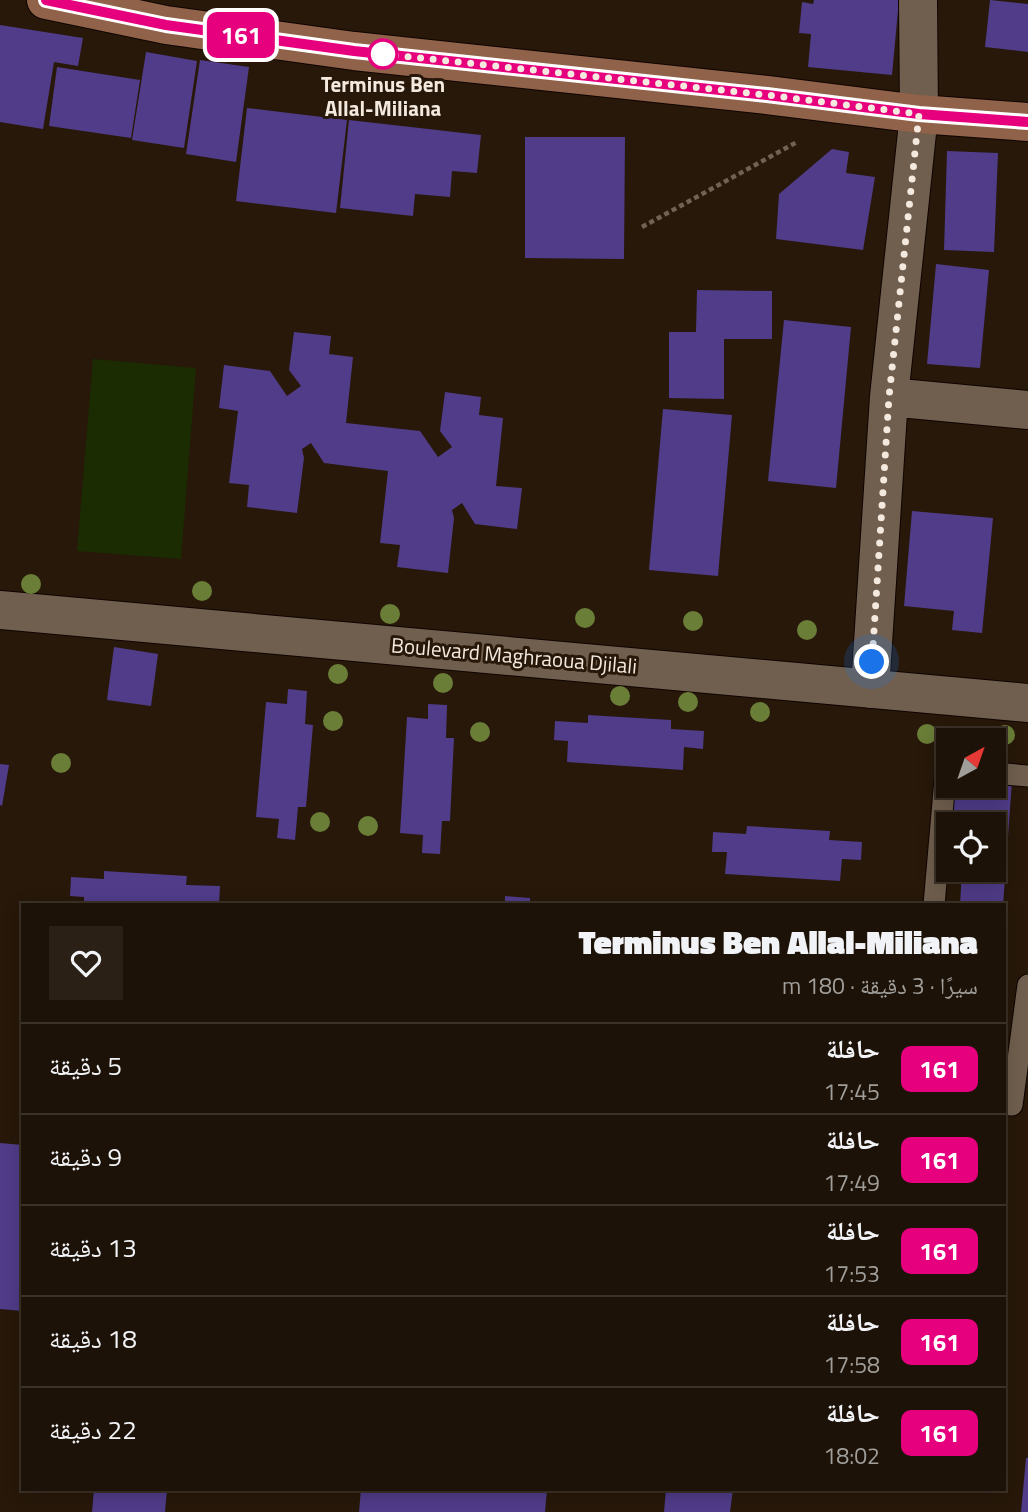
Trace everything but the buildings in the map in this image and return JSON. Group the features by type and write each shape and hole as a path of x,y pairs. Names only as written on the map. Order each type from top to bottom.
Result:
{"main road":[{"path":"60,2 166,25 354,51 919,114 1028,122"}],"street":[{"path":"870,689 889,397 919,114 918,0"},
{"path":"889,397 1028,410"},
{"name":"Boulevard Maghraoua Djilali","path":"0,610 1028,703"}],"lane":[{"path":"1006,774 1028,776"},
{"path":"934,903 943,798"},
{"path":"1006,1104 1012,1105 1028,985"}],"path":[{"path":"642,227 798,142"}],"green space":[{"path":"93,359 196,368 181,559 77,551"}],"bus line":[{"name":"161","path":"46,0 166,25 354,51 919,114 1028,122"}],"place":[{"name":"Terminus Ben Allal-Miliana","path":"383,54"}],"route":[{"path":"383,54 919,114 889,397 872,662"}]}
